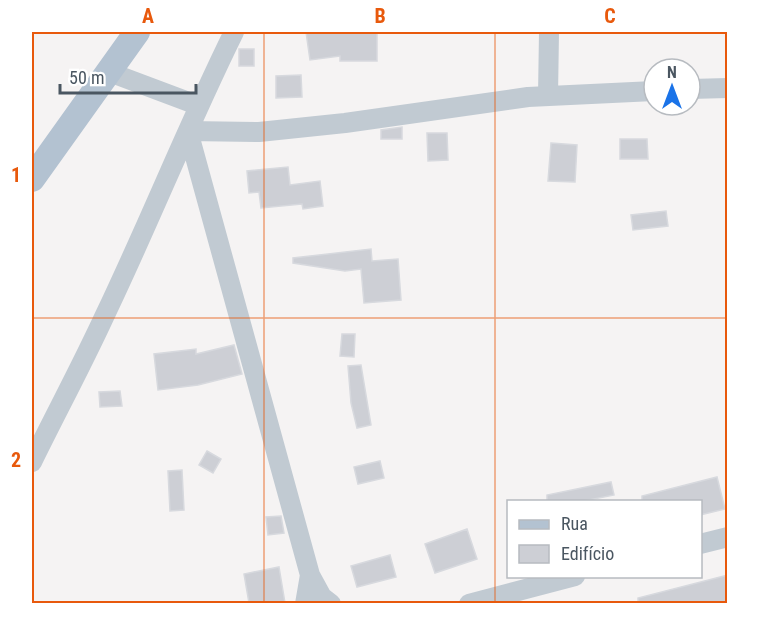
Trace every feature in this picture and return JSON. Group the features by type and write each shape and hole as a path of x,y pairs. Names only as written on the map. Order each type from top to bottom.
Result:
{"main road":[{"path":"32,179 137,32"}],"street":[{"path":"32,462 105,317 188,131 197,105 234,32"},
{"path":"548,96 549,32"},
{"path":"109,72 197,105"},
{"path":"702,89 728,88"},
{"path":"188,131 269,131 548,96 642,92"},
{"path":"188,131 310,575 322,597 330,603"},
{"path":"702,544 728,537"},
{"path":"305,603 310,575"},
{"path":"470,603 567,578"}],"building":[{"path":"306,32 377,32 377,61 340,61 340,56 310,60"},
{"path":"239,49 254,49 254,66 239,66"},
{"path":"301,75 302,97 276,98 276,76"},
{"path":"402,127 402,139 381,139 381,130"},
{"path":"427,133 447,133 448,160 428,161"},
{"path":"620,139 647,139 648,159 620,159"},
{"path":"551,143 577,145 575,182 548,181"},
{"path":"288,167 290,185 320,181 323,206 303,209 302,204 261,208 259,192 249,193 247,171"},
{"path":"666,211 668,226 633,230 631,215"},
{"path":"371,249 372,261 398,259 401,300 364,303 361,269 345,271 293,263 293,258"},
{"path":"342,334 355,334 354,357 340,356"},
{"path":"234,345 242,374 198,385 158,390 154,354 196,349 196,354"},
{"path":"361,365 371,425 357,428 351,403 348,366"},
{"path":"120,391 122,406 100,407 99,392"},
{"path":"207,451 221,459 213,473 199,465"},
{"path":"380,461 384,478 358,484 354,467"},
{"path":"182,470 184,510 170,511 168,471"},
{"path":"717,477 725,509 702,515 702,500 642,500 642,496"},
{"path":"611,482 614,495 589,500 547,500 547,495"},
{"path":"281,516 284,533 268,535 266,517"},
{"path":"467,529 477,559 435,573 425,544"},
{"path":"390,555 396,577 357,587 351,566"},
{"path":"279,567 285,603 249,603 244,574"},
{"path":"728,575 728,603 638,603 638,598"}]}
